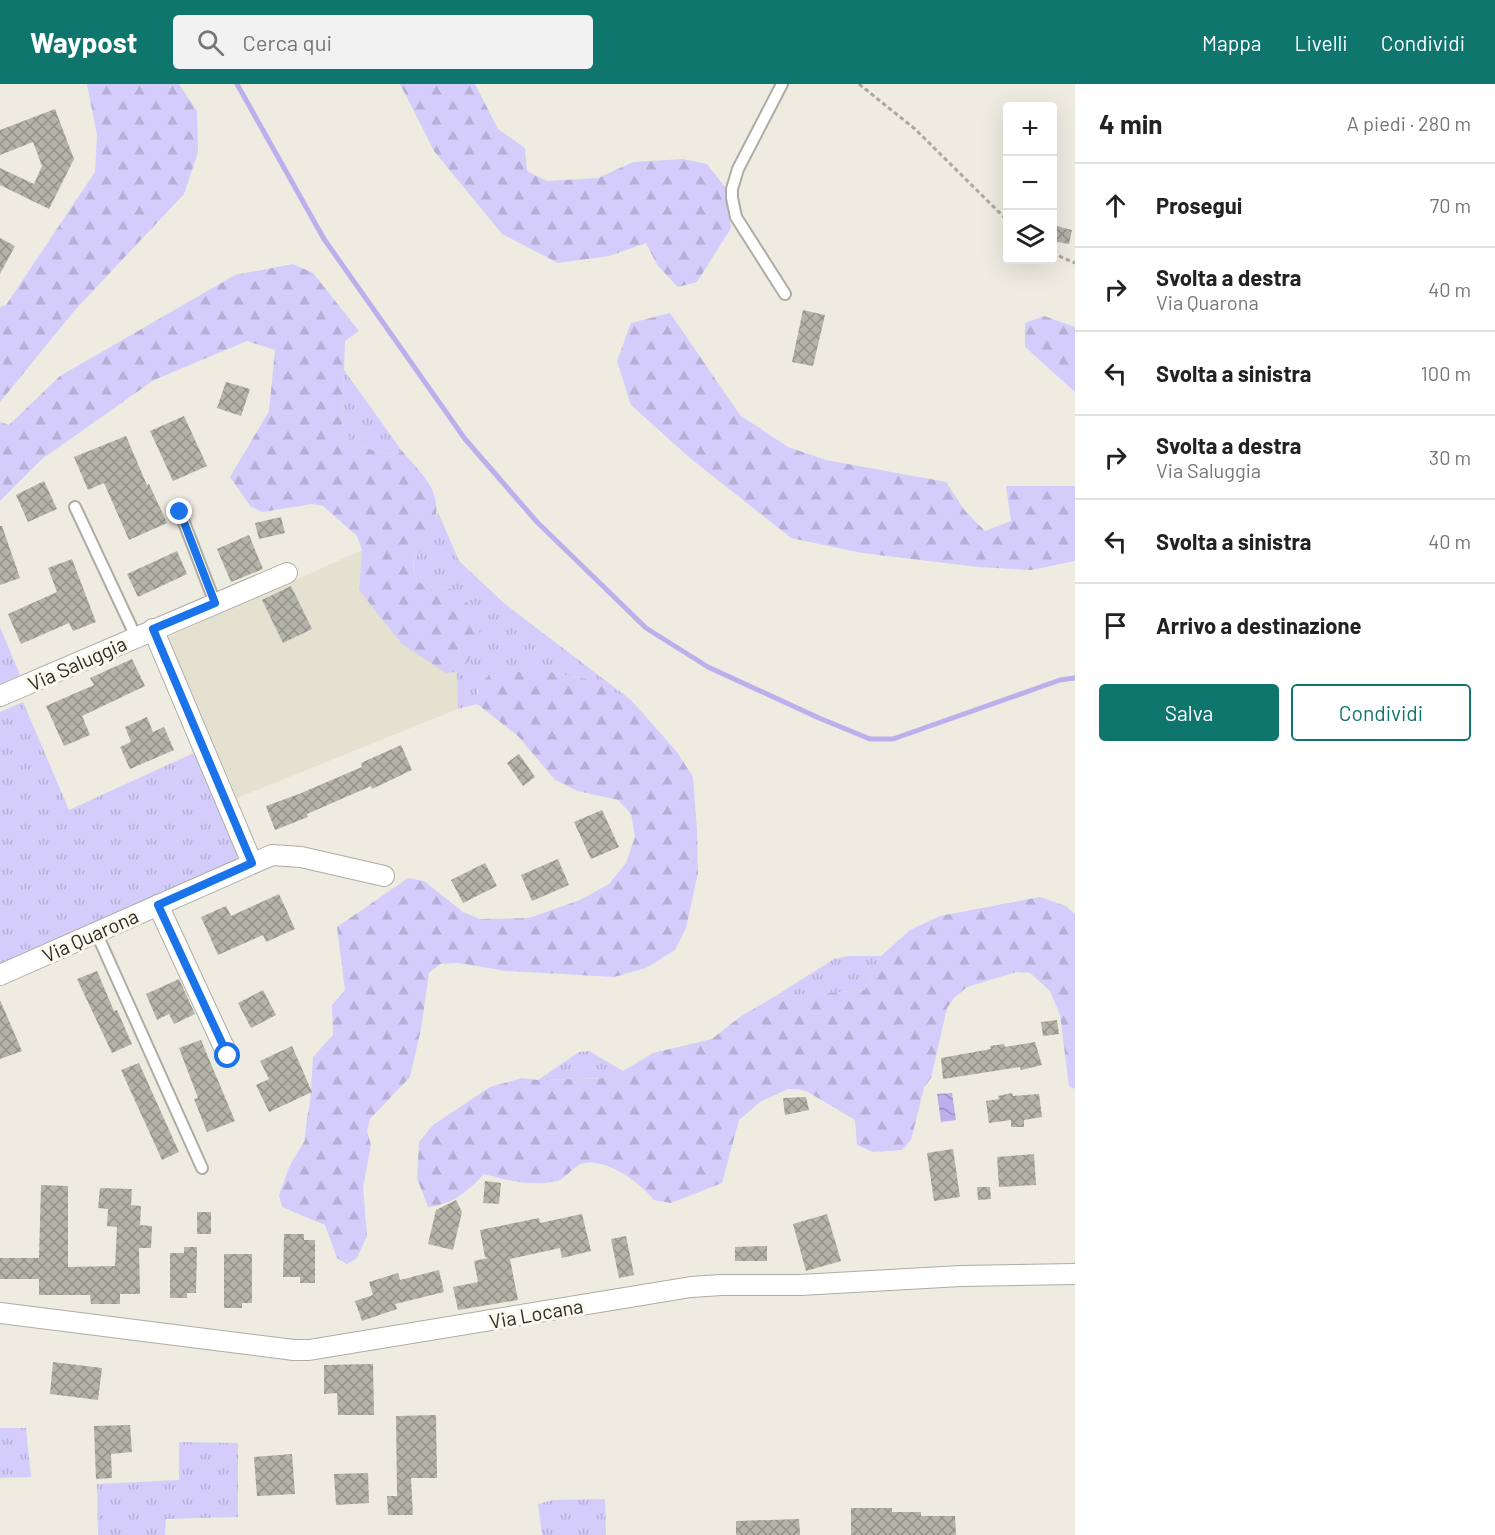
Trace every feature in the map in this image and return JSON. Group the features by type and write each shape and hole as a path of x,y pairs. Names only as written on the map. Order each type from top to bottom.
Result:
{"street":[{"name":"Via Saluggia","path":"0,696 287,573"},
{"path":"145,633 252,863"},
{"name":"Via Quarona","path":"0,975 272,855 295,855 384,876"},
{"path":"158,905 228,1056"},
{"name":"Via Locana","path":"0,1313 309,1350 691,1287 800,1285 961,1276 1075,1274"}],"lane":[{"path":"782,84 738,169 732,189 732,198 735,217 785,294"},
{"path":"75,507 145,633"},
{"path":"180,512 215,603"},
{"path":"96,932 202,1168"}],"path":[{"path":"859,84 915,129 1003,216"},
{"path":"1057,255 1075,263"}],"shaded area":[{"path":"362,550 359,590 446,673 457,672 458,709 237,798 168,637"}],"green space":[{"path":"87,84 179,84 197,111 198,152 184,194 75,310 0,402 0,307 6,305 95,172 97,135"},
{"path":"400,84 475,84 498,129 525,148 527,171 547,181 598,178 633,162 683,159 707,164 725,187 731,228 697,282 678,287 658,266 646,243 609,256 558,263 502,234 434,151"},
{"path":"293,264 313,273 359,331 345,341 342,425 354,444 385,454 402,451 423,475 435,496 435,524 431,537 416,557 413,566 417,581 427,586 452,589 478,613 480,639 468,662 457,672 446,673 402,644 359,590 362,550 357,536 323,506 312,504 262,512 251,507 230,477 269,411 275,350 247,341 154,380 42,459 0,501 0,422 9,425 60,376 235,275"},
{"path":"670,313 740,415 788,447 826,460 946,482 965,511 985,531 1011,521 1006,486 1075,486 1075,561 1031,570 978,567 862,553 791,538 690,458 631,405 617,361 631,323"},
{"path":"1044,316 1075,327 1075,392 1025,347 1025,323"},
{"path":"344,370 402,451 385,454 354,444 342,426"},
{"path":"438,512 459,561 505,604 631,700 586,679 551,672 477,689 477,704 458,709 457,672 468,662 452,589 427,586 417,581 413,567 415,559 431,537"},
{"path":"0,627 20,675 0,684"},
{"path":"497,672 551,672 586,679 631,700 677,752 693,777 697,830 698,873 686,928 675,950 646,968 614,977 507,971 458,963 440,964 429,973 421,1029 410,1077 370,1119 367,1131 371,1145 363,1187 367,1236 357,1258 347,1264 337,1258 325,1225 282,1207 279,1195 290,1165 305,1140 313,1057 333,1035 332,1005 345,990 337,927 408,878 424,881 463,912 480,919 529,918 580,900 609,884 626,863 635,837 631,814 618,800 578,791 555,780 518,736 477,704 481,684"},
{"path":"23,702 69,810 198,751 240,848 234,864 0,967 0,712"},
{"path":"1040,897 1066,906 1075,914 1075,1089 1069,1086 1060,1015 1050,991 1030,973 1016,972 967,987 954,998 947,1008 931,1078 924,1088 911,1140 902,1150 873,1152 857,1145 855,1120 808,1092 788,1089 760,1102 739,1120 722,1183 671,1203 654,1200 640,1186 620,1172 598,1163 588,1163 579,1165 560,1180 548,1183 520,1182 484,1174 459,1196 445,1203 428,1207 417,1178 419,1142 433,1125 490,1087 522,1078 538,1080 606,1078 623,1071 653,1053 712,1039 741,1016 774,997 865,990 881,956 910,930 940,916"},
{"path":"849,956 881,956 865,990 774,997 834,959"},
{"path":"589,1051 623,1071 606,1078 538,1080 579,1052"},
{"path":"0,1428 26,1428 31,1477 0,1478"},
{"path":"179,1442 238,1443 238,1517 166,1519 165,1535 98,1535 97,1484 179,1480"},
{"path":"605,1499 606,1535 542,1535 538,1504 553,1500"}],"water":[{"path":"952,1093 956,1120 941,1122 937,1094"}],"building":[{"path":"55,109 74,159 49,209 0,185 0,168 34,184 42,166 33,142 0,155 0,130"},
{"path":"1057,226 1072,230 1069,244 1057,242"},
{"path":"0,238 15,246 0,274"},
{"path":"803,310 825,315 813,366 792,362"},
{"path":"226,382 250,389 241,416 217,408"},
{"path":"184,416 207,466 173,481 150,431"},
{"path":"126,436 147,485 149,484 167,523 129,540 104,483 88,490 74,457"},
{"path":"44,481 57,509 28,522 16,495"},
{"path":"281,517 285,533 259,539 255,523"},
{"path":"0,526 2,526 20,578 0,585"},
{"path":"249,535 263,569 231,582 217,549"},
{"path":"177,551 187,574 138,597 127,574"},
{"path":"72,559 96,622 73,631 69,623 21,644 8,614 57,592 48,568"},
{"path":"291,586 312,629 283,643 262,600"},
{"path":"132,659 145,686 82,716 90,735 64,746 46,706 94,685 90,678"},
{"path":"147,717 153,732 164,727 174,750 130,769 120,747 131,742 125,727"},
{"path":"401,745 412,770 372,789 371,786 307,814 308,817 275,830 266,806 362,767 361,763"},
{"path":"519,754 535,777 523,786 507,763"},
{"path":"602,810 619,847 591,859 574,822"},
{"path":"558,859 569,885 532,901 521,875"},
{"path":"485,863 497,886 463,903 451,880"},
{"path":"279,894 295,929 266,942 263,935 218,955 201,917 226,906 231,916"},
{"path":"97,971 114,1011 117,1010 132,1044 112,1053 77,979"},
{"path":"179,979 195,1014 174,1024 169,1014 157,1020 146,994"},
{"path":"263,990 276,1015 251,1028 238,1003"},
{"path":"0,1000 22,1051 0,1059"},
{"path":"1057,1020 1059,1034 1043,1036 1041,1022"},
{"path":"201,1040 235,1121 207,1132 194,1099 198,1098 179,1048"},
{"path":"1035,1042 1042,1065 1021,1070 1020,1067 943,1079 941,1058 991,1049 990,1046 1004,1044 1005,1047"},
{"path":"292,1046 312,1092 269,1112 256,1085 269,1079 260,1061"},
{"path":"139,1063 179,1152 162,1160 121,1070"},
{"path":"1012,1093 1013,1096 1039,1094 1042,1117 1024,1120 1024,1127 1011,1127 1011,1120 989,1123 986,1101 999,1099 998,1096"},
{"path":"806,1097 809,1110 785,1115 783,1098"},
{"path":"953,1149 960,1197 934,1201 927,1153"},
{"path":"1034,1154 1036,1185 999,1187 997,1157"},
{"path":"485,1181 501,1183 499,1204 483,1203"},
{"path":"41,1185 68,1186 68,1267 115,1266 117,1227 107,1226 108,1209 98,1208 100,1188 132,1189 131,1205 141,1206 140,1225 152,1226 151,1248 139,1248 140,1294 120,1294 120,1304 91,1304 90,1295 39,1295 39,1279 0,1279 0,1258 39,1258"},
{"path":"977,1187 990,1187 991,1199 978,1200"},
{"path":"456,1200 462,1212 453,1250 428,1244 436,1210"},
{"path":"197,1212 211,1212 211,1234 197,1234"},
{"path":"582,1214 591,1251 562,1258 560,1248 510,1259 518,1300 458,1310 453,1287 478,1282 474,1261 488,1258 485,1257 480,1230 539,1218 540,1223"},
{"path":"827,1214 841,1261 806,1271 793,1224"},
{"path":"284,1234 304,1234 304,1240 315,1240 315,1283 300,1283 300,1277 283,1277"},
{"path":"626,1236 634,1275 619,1278 611,1239"},
{"path":"767,1246 767,1261 735,1261 735,1247"},
{"path":"184,1247 197,1247 196,1293 187,1293 187,1298 170,1298 170,1253 184,1253"},
{"path":"224,1254 252,1254 252,1303 242,1303 242,1308 224,1308"},
{"path":"439,1270 444,1292 395,1304 397,1309 362,1321 355,1301 373,1295 369,1282 398,1273 400,1280"},
{"path":"53,1362 102,1368 98,1400 50,1394"},
{"path":"373,1364 374,1415 338,1415 337,1393 324,1394 324,1365"},
{"path":"436,1415 437,1478 411,1478 413,1515 388,1515 387,1496 397,1496 396,1416"},
{"path":"130,1425 132,1452 111,1454 112,1478 96,1479 94,1426"},
{"path":"292,1454 295,1494 257,1496 254,1457"},
{"path":"368,1473 369,1503 336,1505 334,1474"},
{"path":"851,1508 892,1508 892,1512 921,1512 921,1516 955,1516 956,1535 851,1535"},
{"path":"799,1519 800,1535 736,1535 736,1521"}],"waterway":[{"path":"237,84 324,239 465,439 537,522 646,628 708,667 870,739 893,739 1060,680 1075,678"}],"route":[{"path":"180,512 215,603 153,629 252,863 158,905 228,1056"}]}
